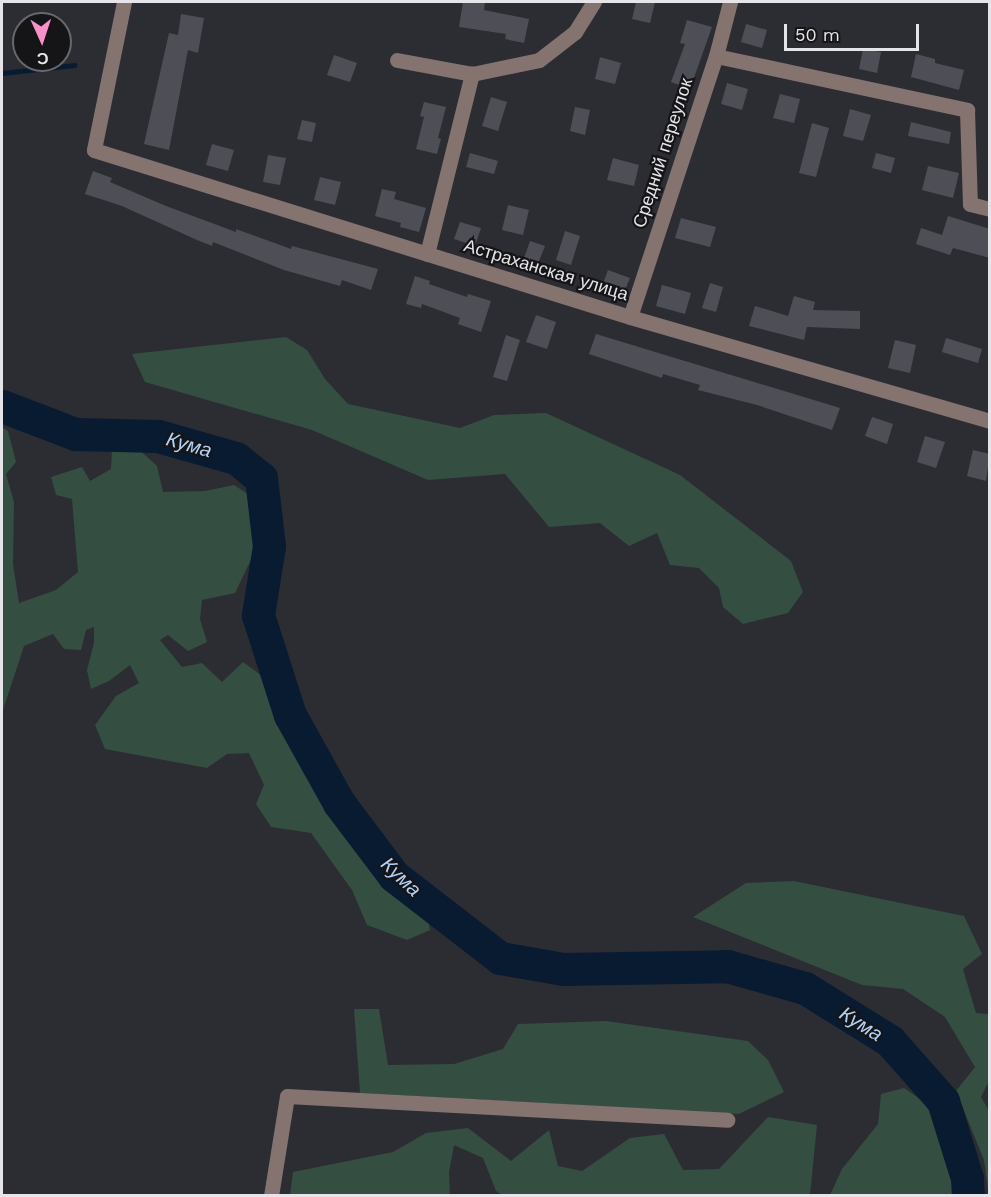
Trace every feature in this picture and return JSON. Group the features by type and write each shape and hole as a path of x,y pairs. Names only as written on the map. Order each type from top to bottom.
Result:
{"street":[{"name":"Астраханская улица","path":"124,2 94,150 630,316 990,422"},
{"path":"397,60 472,74 539,60 575,32 594,2"},
{"name":"Средний переулок","path":"630,316 716,57 730,2"},
{"path":"716,57 967,110 970,204 990,209"},
{"path":"427,254 472,74"},
{"path":"271,1196 287,1096 727,1120"}],"green space":[{"path":"286,337 307,350 325,379 348,404 460,428 494,415 546,413 680,475 791,561 803,592 788,613 743,624 723,607 719,588 699,568 670,565 657,533 629,546 600,523 549,527 505,474 428,480 312,430 145,382 132,354"},
{"path":"2,427 8,431 16,462 6,474 14,502 13,564 19,603 56,590 78,572 72,499 56,495 51,477 82,467 90,481 111,469 112,449 134,445 157,466 163,492 205,491 234,485 248,494 258,545 235,593 202,600 200,619 207,642 188,651 168,635 160,640 182,667 202,663 222,682 243,662 262,676 327,809 377,876 427,914 430,930 407,940 367,925 352,890 311,833 271,827 256,804 264,785 249,753 227,754 207,768 105,749 95,725 116,696 139,683 130,665 109,681 91,689 87,670 94,643 94,627 86,630 81,650 64,649 53,634 24,646 2,713"},
{"path":"794,881 964,916 982,954 963,969 976,1013 989,1014 989,1081 981,1097 989,1111 989,1195 984,1160 956,1091 975,1067 945,1017 903,989 862,985 693,917 746,883"},
{"path":"354,1009 379,1009 388,1065 454,1064 503,1049 518,1024 606,1021 748,1041 768,1060 784,1092 739,1114 360,1093"},
{"path":"904,1088 933,1108 955,1195 830,1195 842,1169 878,1124 881,1094"},
{"path":"768,1117 817,1125 810,1195 502,1195 496,1191 483,1158 454,1145 449,1172 450,1195 290,1195 293,1172 393,1152 426,1133 468,1128 511,1161 549,1130 558,1166 582,1171 630,1138 664,1134 683,1170 719,1169"}],"building":[{"path":"463,2 485,2 484,10 529,19 524,43 505,39 506,34 459,27"},
{"path":"636,2 655,2 650,23 632,19"},
{"path":"181,14 204,18 198,53 188,50 169,150 144,144 169,33 178,35"},
{"path":"687,20 712,27 690,89 671,82 685,44 680,43"},
{"path":"746,24 767,30 762,48 741,42"},
{"path":"863,49 881,52 877,73 859,69"},
{"path":"916,54 935,59 935,63 964,70 959,90 911,77"},
{"path":"334,55 357,63 350,82 327,75"},
{"path":"600,57 621,63 615,84 595,79"},
{"path":"727,83 748,89 742,110 721,104"},
{"path":"780,94 800,99 794,123 773,118"},
{"path":"491,97 507,102 498,131 482,126"},
{"path":"424,102 446,107 438,138 441,139 437,154 416,149 424,117 420,116"},
{"path":"575,107 590,110 585,135 570,131"},
{"path":"850,109 871,115 863,141 843,136"},
{"path":"302,120 316,123 312,142 297,139"},
{"path":"911,122 951,132 949,144 908,136"},
{"path":"812,123 829,128 816,177 799,173"},
{"path":"212,144 234,150 228,171 206,165"},
{"path":"470,153 498,161 494,174 466,167"},
{"path":"876,153 895,158 891,173 872,168"},
{"path":"268,155 286,158 280,185 263,182"},
{"path":"613,158 639,165 634,186 607,180"},
{"path":"928,166 959,173 953,198 922,190"},
{"path":"93,171 112,178 110,182 166,206 236,232 236,229 291,249 292,246 378,269 371,290 342,280 340,286 284,270 213,242 212,246 122,206 85,194"},
{"path":"320,177 341,182 335,205 314,200"},
{"path":"382,189 396,192 394,199 426,208 419,232 400,227 401,223 375,216"},
{"path":"508,205 529,210 523,235 502,230"},
{"path":"948,216 990,229 990,258 953,248 950,255 916,244 921,228 942,235"},
{"path":"681,218 716,227 710,247 675,238"},
{"path":"460,222 481,228 475,246 454,239"},
{"path":"565,231 580,236 571,265 556,260"},
{"path":"530,241 545,246 537,266 523,261"},
{"path":"608,270 630,278 622,297 601,289"},
{"path":"415,276 430,281 429,284 467,297 468,294 491,301 481,332 458,324 460,318 422,304 421,308 406,304"},
{"path":"710,283 723,287 716,312 702,308"},
{"path":"662,285 691,293 685,314 656,306"},
{"path":"794,296 815,302 813,310 860,311 860,329 807,327 804,340 749,326 755,306 788,316"},
{"path":"536,315 556,322 547,349 526,342"},
{"path":"596,334 840,408 832,430 757,405 698,390 700,385 663,374 662,378 589,354"},
{"path":"506,335 520,340 507,381 493,377"},
{"path":"946,338 982,349 978,363 942,352"},
{"path":"895,340 916,345 910,373 888,368"},
{"path":"872,417 893,424 887,444 865,436"},
{"path":"925,436 945,442 936,468 917,462"},
{"path":"973,450 990,454 986,481 967,476"}],"waterway":[{"path":"2,73 75,65"},
{"name":"Кума","path":"2,406 75,434 158,436 236,458 261,478 269,546 258,615 290,715 339,803 394,876 500,958 563,969 727,966 805,988 890,1041 943,1101 967,1178 968,1196"}]}
